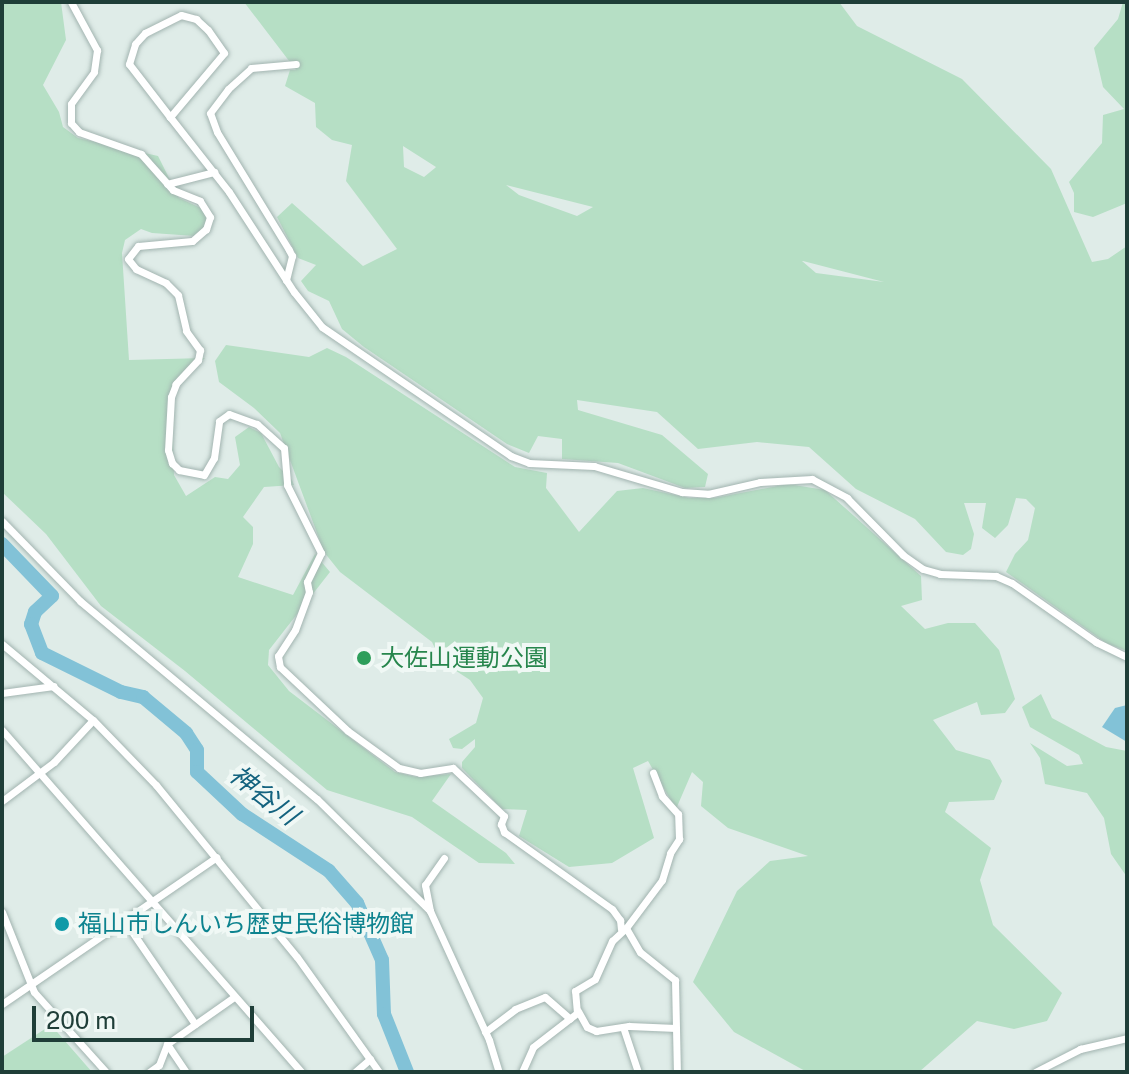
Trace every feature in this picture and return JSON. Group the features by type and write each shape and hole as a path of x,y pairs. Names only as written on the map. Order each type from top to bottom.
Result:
{"street":[{"path":"71,2 97,50 94,72 71,104 71,123 79,132 141,154 178,193 200,201 210,217 206,229 192,241 138,246 128,259 136,269 166,283 178,295 186,331 200,350 198,360 176,384 171,397 167,425 172,463 179,470 204,475 214,458 219,421 229,414 257,424 284,448 287,485 321,553 307,582 309,592 295,630 278,656 280,667 348,731 399,768 420,773 453,768 504,816 501,824 504,832 612,909 640,952 675,980 677,1072"},
{"path":"170,117 224,53 196,19 181,15 145,33 135,44 129,64 170,117 214,172 286,280 322,327 340,342 511,456 529,463 594,466 682,492 708,494 760,482 812,479 847,498 903,555 923,569 940,574 996,576 1012,583 1096,642 1127,657"},
{"path":"286,280 292,256 217,132 210,113 228,89 251,68 296,64"},
{"path":"167,184 214,172"},
{"path":"2,521 80,601 317,799 430,911"},
{"path":"2,644 93,720 156,785 297,957 379,1072"},
{"path":"2,693 54,686"},
{"path":"2,801 41,772 93,720"},
{"path":"2,730 301,1072"},
{"path":"653,773 662,796 678,814 679,839 670,853 662,880 623,928 595,979 575,991 578,1011 587,1027 596,1031 623,1027 676,1028"},
{"path":"2,1004 217,857"},
{"path":"444,858 425,885 430,911 485,1032 499,1072"},
{"path":"2,912 30,985 106,1072"},
{"path":"124,920 195,1024"},
{"path":"149,1072 159,1065 167,1044 234,997"},
{"path":"485,1032 515,1009 545,997 570,1019"},
{"path":"522,1072 533,1047 578,1011"},
{"path":"623,1027 626,1044 638,1072"},
{"path":"1035,1072 1080,1049 1127,1038"},
{"path":"167,1044 186,1072"},
{"path":"355,1072 370,1059"}],"green space":[{"path":"2,2 61,2 66,40 43,85 59,112 63,127 78,138 158,156 179,198 203,209 213,221 208,230 195,236 152,233 141,229 125,240 122,253 129,360 205,358 180,381 172,403 174,475 186,496 215,477 228,479 240,465 235,437 249,427 261,433 279,467 292,480 294,485 264,487 243,517 253,527 253,544 238,577 293,595 315,554 330,572 269,650 268,665 289,691 395,772 416,777 451,774 432,801 506,853 515,864 479,863 412,817 327,790 185,671 101,606 46,534 2,492"},
{"path":"244,2 839,2 857,26 962,79 1051,169 1092,262 1108,259 1127,246 1127,651 1106,643 1006,572 1015,554 1028,540 1035,508 1026,499 1016,498 1008,525 995,538 982,528 986,503 964,503 974,534 971,549 963,555 946,552 915,519 856,489 809,447 757,442 698,449 657,412 577,400 578,410 662,435 708,474 705,487 685,488 618,463 562,459 562,439 538,436 529,453 507,444 364,347 342,329 329,301 308,291 301,281 316,265 298,258 277,217 292,203 363,266 397,249 346,181 352,145 332,140 316,127 315,103 285,86 290,70 296,70","holes":["403,146 436,167 424,177 404,167","506,185 593,207 577,216 519,195","802,261 884,282 816,273"]},
{"path":"1123,2 1127,2 1127,203 1093,217 1074,212 1074,193 1069,182 1102,143 1103,115 1124,109 1103,87 1094,48 1118,19"},
{"path":"226,345 309,357 327,348 346,357 515,467 547,473 546,488 579,532 617,491 643,488 689,498 714,498 788,484 825,490 921,576 922,600 901,606 925,629 948,623 975,623 999,650 1015,699 1005,713 981,715 977,702 933,720 956,750 990,760 1002,781 994,800 949,802 945,812 991,848 980,880 993,925 1062,993 1047,1021 1014,1029 977,1021 919,1072 807,1072 734,1032 693,982 737,891 770,861 808,856 728,828 701,806 703,782 692,772 676,809 648,761 633,768 654,838 612,863 569,867 519,836 527,810 502,809 462,768 462,762 475,747 475,739 462,749 453,748 449,739 476,723 483,698 470,680 441,661 432,642 340,572 324,552 280,433 254,408 219,382 215,361"},
{"path":"1041,694 1052,718 1106,747 1127,751 1127,877 1111,854 1104,818 1087,793 1045,784 1040,758 1030,743 1067,766 1083,764 1079,755 1030,727 1022,707"},
{"path":"51,1025 92,1072 2,1072 2,1057"}],"water":[{"path":"1127,705 1127,742 1102,727 1115,708"}],"waterway":[{"name":"神谷川","path":"2,544 52,596 35,612 31,624 42,653 121,692 143,697 186,733 197,750 197,772 242,814 329,871 357,903 382,960 384,1014 407,1072"}],"place":[{"name":"大佐山運動公園","path":"364,658"},
{"name":"福山市しんいち歴史民俗博物館","path":"62,924"}]}
